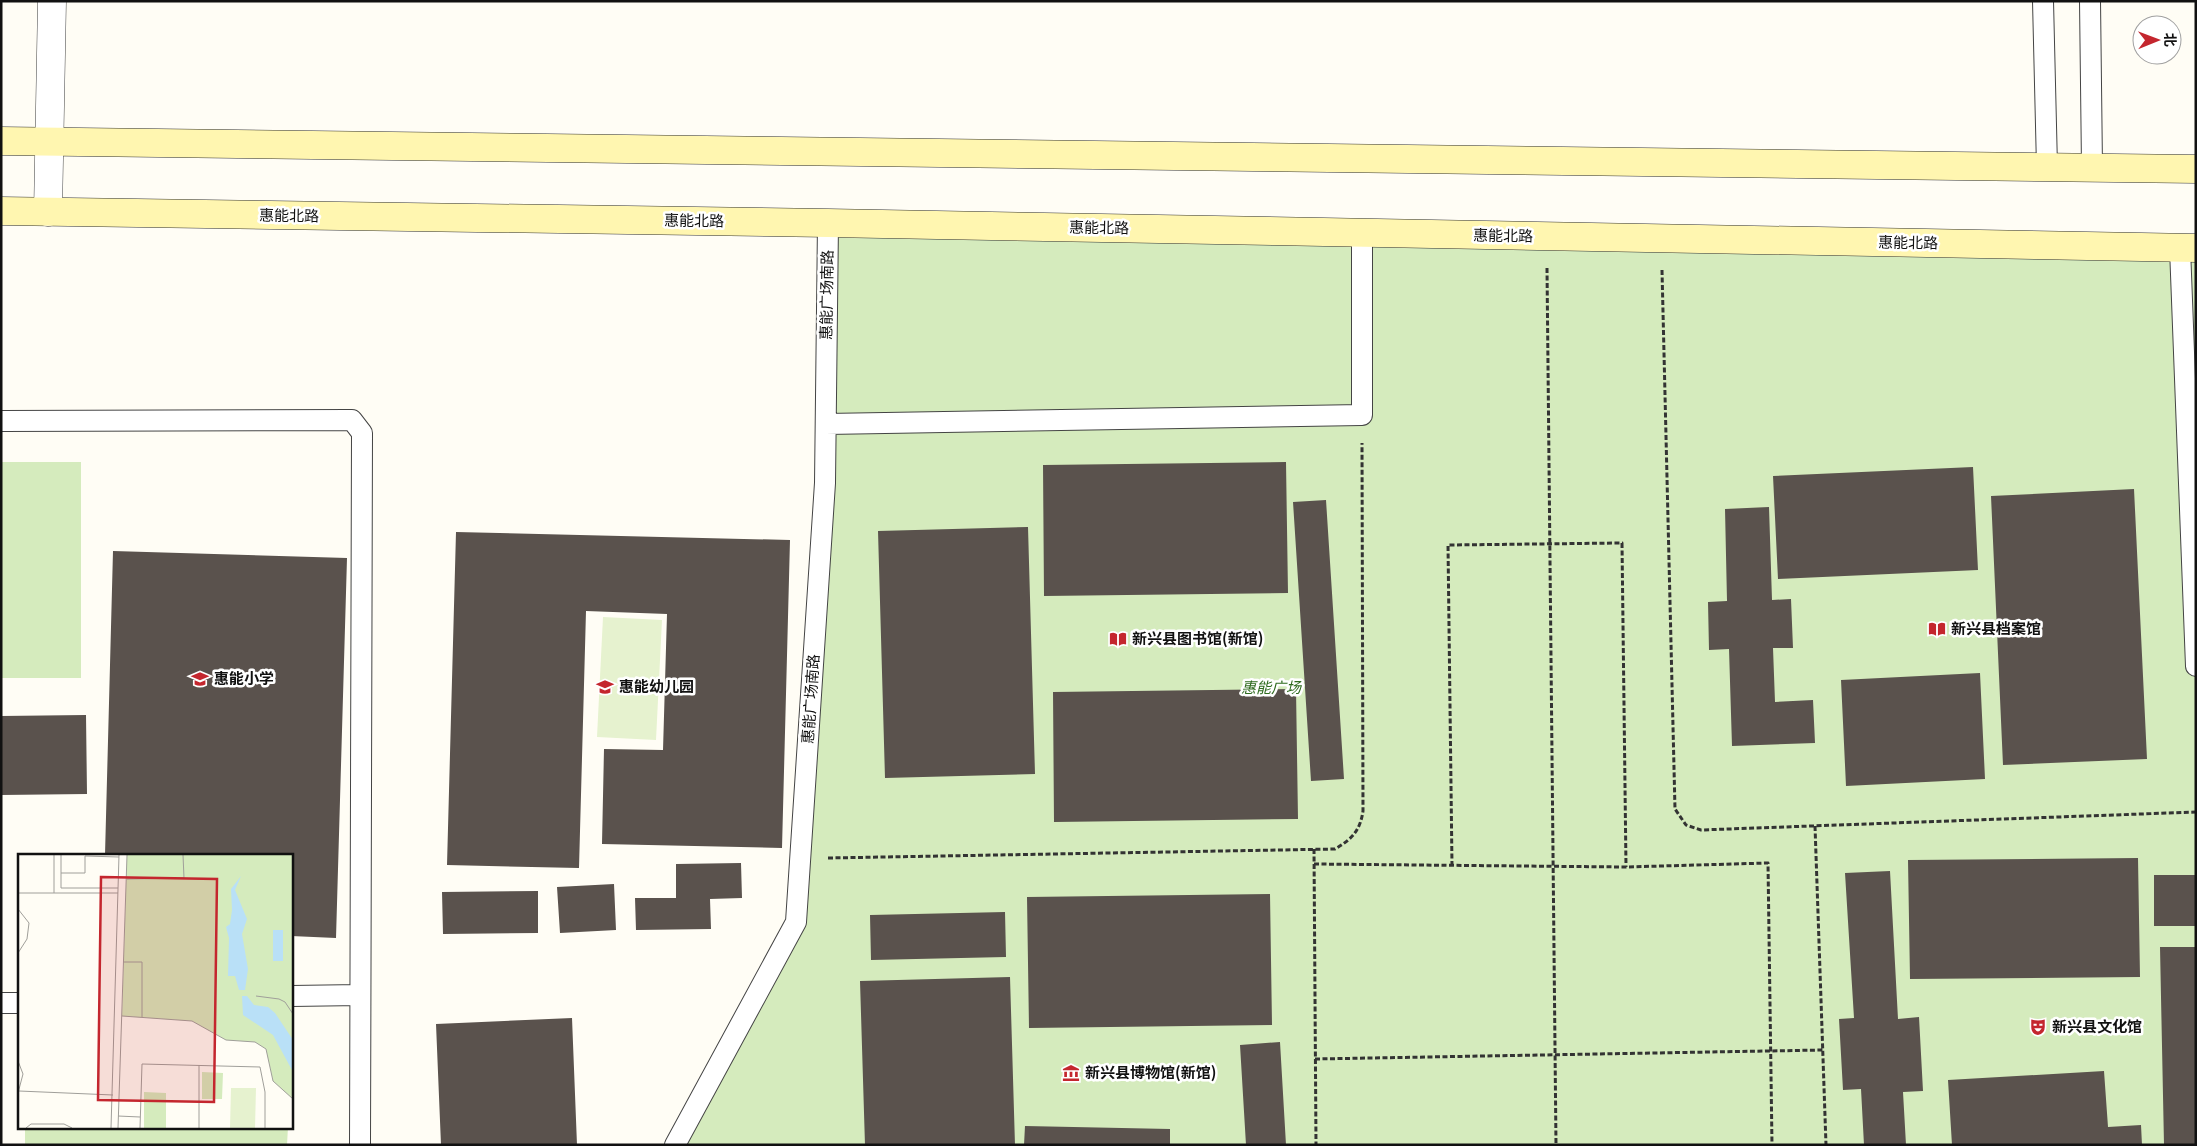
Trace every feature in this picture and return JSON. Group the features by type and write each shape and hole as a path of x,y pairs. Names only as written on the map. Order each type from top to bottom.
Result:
{"street":[{"path":"48,212 52,1"},
{"path":"1,141 2196,169"},
{"name":"惠能北路","path":"1,211 828,223 2188,248"}],"lane":[{"path":"2043,1 2046,167"},
{"path":"2090,1 2092,168"},
{"name":"惠能广场南路","path":"675,1145 796,922 825,483 828,223"},
{"path":"826,424 1362,415 1362,234"},
{"path":"2188,248 2196,666"},
{"path":"1,421 352,420 362,433 360,1145"},
{"path":"292,996 360,995"},
{"path":"1,1003 18,1003"}],"path":[{"path":"1547,237 1556,1145"},
{"path":"1662,239 1675,809 1686,825 1701,830 2196,812"},
{"path":"800,858 1335,849 1351,840 1361,826 1364,811 1362,415"},
{"path":"1452,866 1448,546 1622,543 1626,867"},
{"path":"1815,826 1826,1145"},
{"path":"1314,849 1316,1145"},
{"path":"1314,864 1626,867 1768,863 1772,1145"},
{"path":"1316,1059 1822,1050"}],"green space":[{"name":"惠能广场","path":"828,223 2196,248 2196,1145 675,1145 796,922"},
{"path":"1,462 81,462 81,678 1,678"},
{"path":"603,617 662,620 656,740 597,737"},
{"path":"25,1128 288,1128 287,1145 25,1145"}],"building":[{"path":"1286,462 1288,593 1044,596 1043,465"},
{"path":"1973,467 1978,570 1778,579 1773,476"},
{"path":"2134,489 2147,759 2003,765 1991,496"},
{"path":"1326,500 1344,779 1311,781 1293,502"},
{"path":"1769,507 1772,600 1791,599 1793,648 1773,648 1775,702 1813,700 1815,743 1732,746 1729,649 1709,650 1708,602 1727,601 1725,509"},
{"path":"1028,527 1035,774 885,778 878,531"},
{"path":"456,532 790,540 782,848 602,844 604,749 663,750 667,614 586,611 579,868 447,865"},
{"path":"113,551 347,558 336,938 292,936 292,854 105,854"},
{"path":"1980,673 1985,779 1846,786 1841,680"},
{"path":"1296,689 1298,819 1054,822 1053,692"},
{"path":"86,715 87,794 1,795 1,716"},
{"path":"2138,858 2140,977 1910,979 1908,860"},
{"path":"741,863 742,898 710,899 711,929 636,930 635,898 676,898 676,864"},
{"path":"1890,871 1898,1019 1919,1017 1923,1091 1903,1092 1906,1145 1864,1145 1861,1089 1843,1090 1839,1019 1854,1018 1845,873"},
{"path":"2154,875 2196,875 2196,926 2154,926"},
{"path":"614,884 616,930 560,933 557,887"},
{"path":"538,891 538,933 443,934 442,892"},
{"path":"1270,894 1272,1025 1029,1028 1027,897"},
{"path":"1005,912 1006,957 871,960 870,915"},
{"path":"2160,947 2196,947 2196,1145 2164,1145"},
{"path":"1010,977 1015,1145 865,1145 860,981"},
{"path":"572,1018 577,1145 441,1145 436,1024"},
{"path":"1280,1042 1286,1145 1246,1145 1240,1045"},
{"path":"2104,1071 2108,1127 2141,1125 2142,1145 1952,1145 1948,1080"},
{"path":"1025,1126 1170,1129 1170,1145 1024,1145"}],"place":[{"name":"新兴县档案馆","path":"1937,629"},
{"name":"新兴县图书馆(新馆)","path":"1118,639"},
{"name":"惠能小学","path":"200,679"},
{"name":"惠能幼儿园","path":"605,687"},
{"name":"新兴县文化馆","path":"2038,1027"},
{"name":"新兴县博物馆(新馆)","path":"1071,1073"}]}
